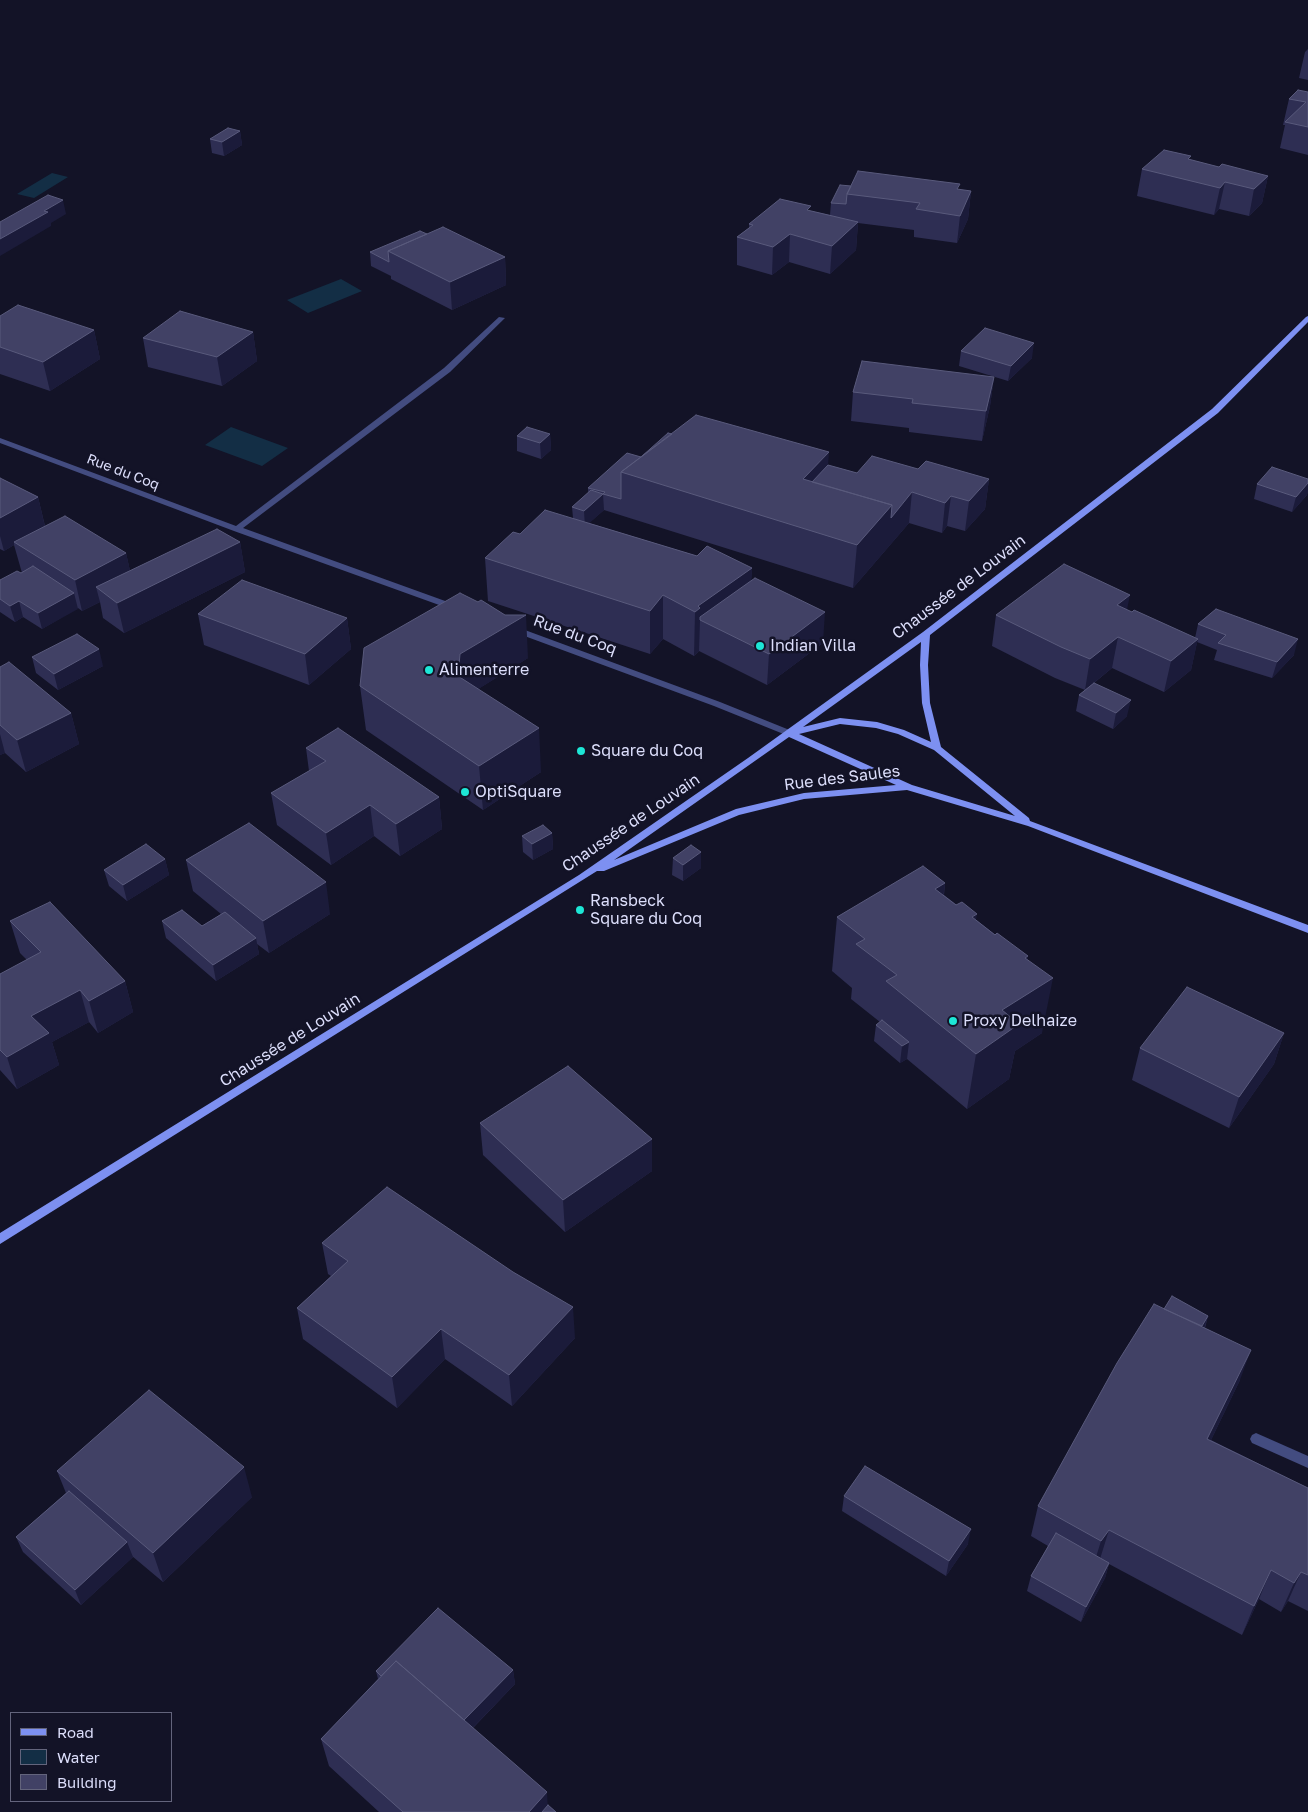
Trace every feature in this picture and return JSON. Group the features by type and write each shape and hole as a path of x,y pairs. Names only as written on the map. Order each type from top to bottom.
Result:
{"main road":[{"name":"Chaussée de Louvain","path":"0,1239 582,877 789,734 926,634 1215,411 1308,318"},
{"path":"926,634 924,664 926,703 937,748"},
{"name":"Rue des Saules","path":"789,734 840,721 877,725 901,732 937,748 1031,824"},
{"name":"Rue des Saules","path":"789,734 910,787 1031,824 1308,929"},
{"name":"Rue des Saules","path":"582,877 736,812 804,796 872,788 910,787"}],"street":[{"path":"237,529 447,370 501,318"},
{"name":"Rue du Coq","path":"0,440 460,610"},
{"name":"Rue du Coq","path":"507,627 717,704 789,734"},
{"path":"1256,1439 1308,1462"}],"water":[{"path":"52,173 68,177 34,198 17,194"},
{"path":"341,279 362,291 308,313 287,300"},
{"path":"231,427 288,448 262,466 205,445"}],"building":[{"path":"1298,90 1308,92 1308,127 1285,122 1306,102 1289,99"},
{"path":"228,128 240,131 222,142 210,139"},
{"path":"1164,150 1191,156 1188,159 1219,167 1222,164 1268,176 1254,189 1225,182 1220,188 1142,169"},
{"path":"858,171 960,184 957,189 971,191 960,216 916,209 920,203 847,194"},
{"path":"840,185 851,186 847,194 846,204 831,203"},
{"path":"48,195 63,200 44,211 48,212 0,239 0,222"},
{"path":"780,199 811,206 807,210 858,222 832,246 790,234 773,247 737,237 753,225 749,224"},
{"path":"443,227 505,257 450,282 388,251"},
{"path":"420,231 427,234 388,251 389,262 370,252"},
{"path":"18,305 94,330 43,362 0,347 0,316"},
{"path":"180,311 253,332 217,357 143,338"},
{"path":"985,328 1034,343 1011,366 961,351"},
{"path":"862,361 994,377 986,411 912,403 913,399 853,392"},
{"path":"696,415 829,452 803,479 892,505 857,545 621,472"},
{"path":"527,427 550,434 540,443 517,436"},
{"path":"668,433 672,434 621,472 621,499 603,494 605,492 588,488 627,453 641,457"},
{"path":"872,456 918,469 926,461 989,479 969,501 951,496 945,503 912,492 891,518 892,505 812,482 828,465 857,473"},
{"path":"1272,467 1308,479 1308,483 1296,497 1257,484"},
{"path":"0,478 38,497 0,518"},
{"path":"591,490 603,494 584,511 572,507"},
{"path":"545,510 697,556 707,546 752,568 698,606 700,608 695,612 663,595 650,611 485,558 513,532 520,534"},
{"path":"65,516 126,553 75,580 14,542"},
{"path":"217,529 240,542 117,603 96,587"},
{"path":"1064,564 1130,595 1117,605 1132,612 1134,610 1198,639 1171,661 1118,637 1090,659 996,615"},
{"path":"33,566 74,593 38,613 19,601 10,606 0,599 0,580 17,571 21,573"},
{"path":"755,578 825,612 769,654 700,620 700,617"},
{"path":"242,580 347,618 305,654 198,614"},
{"path":"460,593 478,602 481,600 505,615 526,615 460,654 458,676 539,728 479,766 360,686 364,648"},
{"path":"1216,609 1298,639 1277,662 1218,643 1226,635 1198,624"},
{"path":"77,634 99,649 54,674 32,657"},
{"path":"9,662 71,713 17,740 0,725 0,667"},
{"path":"1094,683 1131,700 1116,713 1079,695"},
{"path":"338,728 439,797 396,824 370,805 326,833 271,793 326,761 306,748"},
{"path":"249,823 326,882 263,921 186,860"},
{"path":"543,825 552,833 532,844 522,836"},
{"path":"146,844 165,859 123,885 104,870"},
{"path":"691,845 701,852 683,865 673,858"},
{"path":"923,866 945,883 935,889 956,905 962,902 977,914 972,917 995,935 997,933 1028,956 1025,958 1053,978 1002,1010 1019,1024 976,1054 886,981 897,975 856,944 865,939 837,917"},
{"path":"50,902 125,981 89,1001 80,990 31,1016 49,1033 7,1057 0,1050 0,974 41,952 10,921"},
{"path":"182,910 202,926 225,912 256,938 213,965 162,921"},
{"path":"1187,987 1284,1033 1239,1097 1140,1048"},
{"path":"882,1020 909,1042 902,1046 876,1025"},
{"path":"568,1066 652,1139 563,1200 480,1123"},
{"path":"387,1187 513,1272 573,1307 509,1375 441,1329 392,1377 297,1308 348,1261 322,1243"},
{"path":"1172,1296 1208,1316 1202,1326 1164,1309"},
{"path":"1154,1304 1251,1350 1207,1439 1308,1488 1308,1575 1301,1572 1294,1583 1271,1570 1254,1606 1109,1530 1101,1541 1038,1506 1117,1363"},
{"path":"149,1390 244,1467 153,1553 57,1471"},
{"path":"865,1466 971,1529 949,1561 844,1496"},
{"path":"69,1491 127,1542 75,1590 16,1537"},
{"path":"1056,1533 1109,1563 1086,1607 1031,1576"},
{"path":"438,1608 513,1670 464,1720 396,1661 381,1676 376,1671"},
{"path":"396,1661 547,1792 529,1812 403,1812 321,1739"},
{"path":"548,1805 556,1812 542,1812"}],"place":[{"name":"Indian Villa","path":"760,646"},
{"name":"Alimenterre","path":"429,670"},
{"name":"Square du Coq","path":"581,751"},
{"name":"OptiSquare","path":"465,792"},
{"name":"Ransbeck Square du Coq","path":"580,910"},
{"name":"Proxy Delhaize","path":"953,1021"}]}
